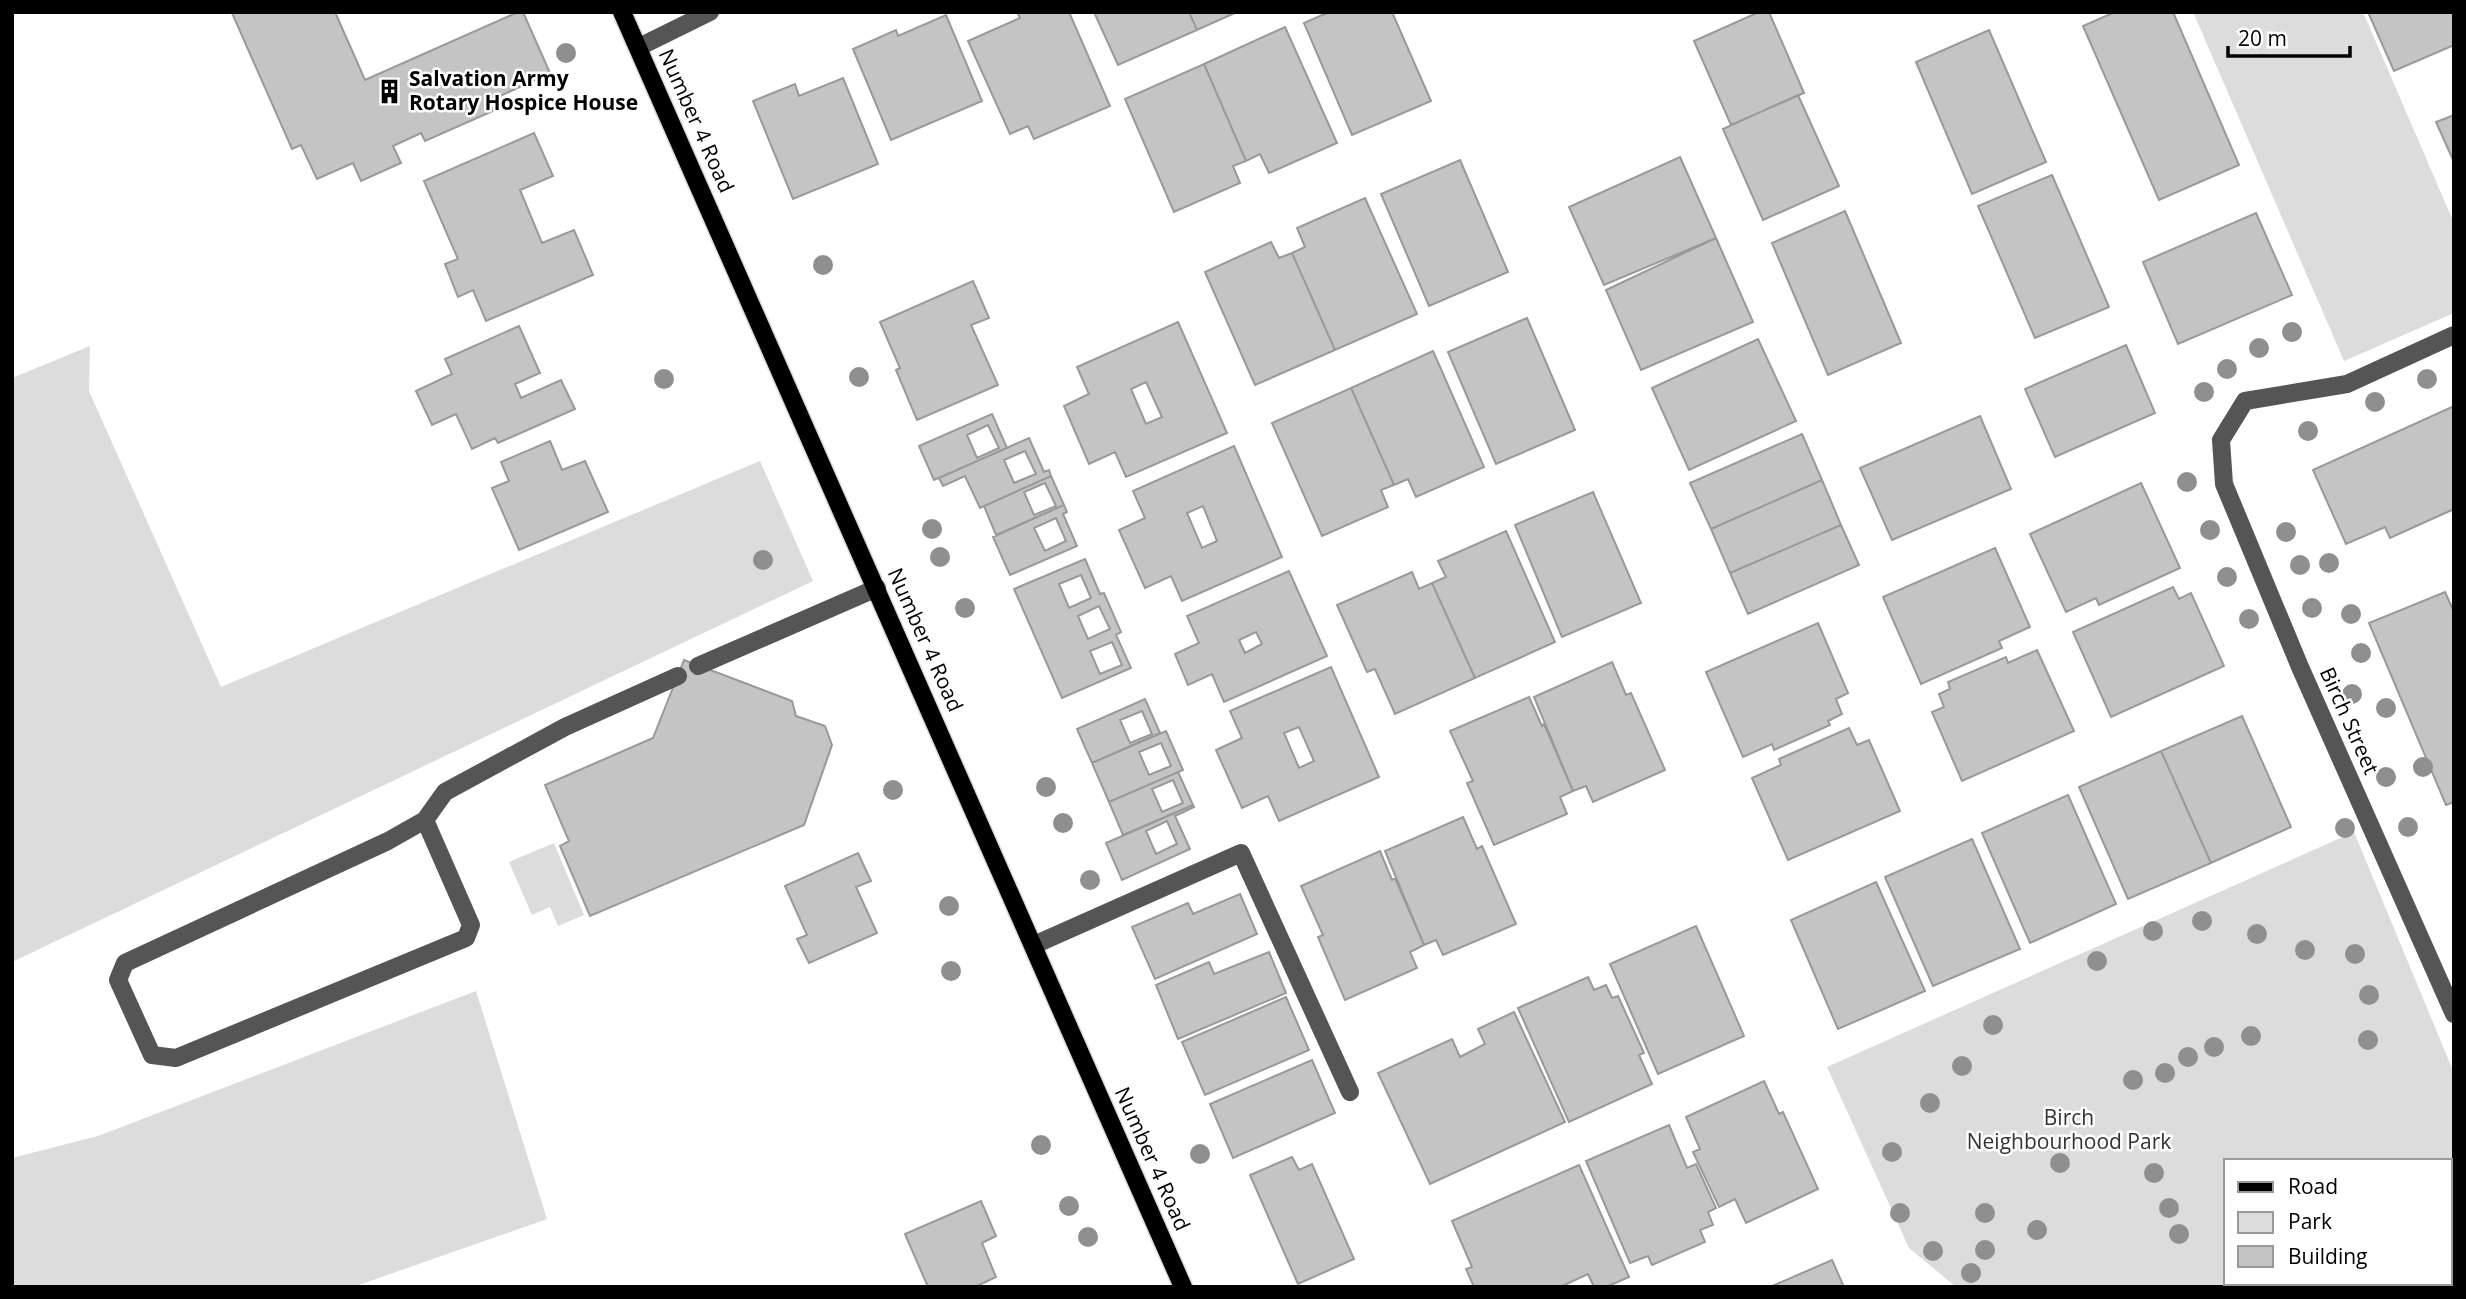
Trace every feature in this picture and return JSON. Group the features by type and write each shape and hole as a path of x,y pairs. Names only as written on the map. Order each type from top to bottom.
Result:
{"main road":[{"name":"Number 4 Road","path":"622,12 1184,1287"}],"street":[{"path":"639,47 710,12"},
{"name":"Birch Street","path":"2454,335 2347,384 2245,401 2221,440 2224,484 2300,667 2454,1014"},
{"path":"698,666 877,588"},
{"path":"425,820 471,925 466,938 176,1058 152,1055 118,980 125,963 388,841 425,820 445,792 565,727 678,676"},
{"path":"1034,945 1241,853 1350,1092"}],"green space":[{"path":"2193,12 2363,12 2454,223 2454,313 2344,361"},
{"path":"90,346 89,391 221,687 760,461 813,581 12,962 12,378"},
{"name":"Birch Neighbourhood Park","path":"2354,832 2454,1073 2454,1287 1956,1287 1909,1248 1827,1067"},
{"path":"554,843 584,915 558,926 550,907 532,915 509,862"},
{"path":"476,991 547,1219 353,1287 12,1287 12,1158 98,1136"}],"building":[{"name":"Salvation Army Rotary Hospice House","path":"335,12 365,80 518,12 523,12 550,73 489,101 493,111 425,141 421,133 393,146 401,163 361,181 353,163 317,179 301,145 292,149 232,13"},
{"path":"1017,12 1069,12 1110,106 1034,139 1028,126 1010,134 968,41 1020,18"},
{"path":"1094,12 1189,12 1197,30 1118,65"},
{"path":"1189,12 1237,12 1197,30"},
{"path":"1329,12 1392,12 1431,101 1352,135 1304,23"},
{"path":"1759,12 1769,12 1804,93 1731,125 1694,41"},
{"path":"2115,12 2173,12 2239,165 2159,200 2083,26"},
{"path":"2368,12 2454,12 2454,45 2394,71"},
{"path":"946,15 982,101 891,140 853,49 896,30 898,36"},
{"path":"1285,27 1337,143 1269,173 1260,154 1246,161 1204,64"},
{"path":"1989,30 2046,162 1972,194 1916,62"},
{"path":"1204,64 1246,161 1233,166 1240,183 1174,212 1125,99"},
{"path":"843,78 878,164 793,199 753,101 795,84 799,96"},
{"path":"1798,95 1839,186 1763,220 1723,129"},
{"path":"2454,115 2454,162 2436,122"},
{"path":"534,133 553,176 520,190 542,243 574,230 593,275 486,321 473,290 458,297 445,264 458,259 424,181"},
{"path":"1680,157 1716,238 1604,285 1569,207"},
{"path":"1460,160 1508,272 1429,306 1381,194"},
{"path":"2052,175 2109,307 2035,338 1978,206"},
{"path":"1365,198 1417,314 1335,350 1292,253 1305,247 1297,228"},
{"path":"1845,211 1901,343 1828,375 1772,243"},
{"path":"2256,213 2292,295 2178,344 2143,262"},
{"path":"1716,238 1753,322 1641,370 1606,290"},
{"path":"1271,242 1279,258 1292,253 1335,350 1255,385 1205,272"},
{"path":"973,281 989,318 971,325 998,385 917,420 896,370 900,368 880,322"},
{"path":"1527,318 1575,430 1496,464 1448,352"},
{"path":"1178,322 1227,433 1126,477 1115,452 1089,464 1064,406 1089,394 1077,367","holes":["1146,382 1162,417 1146,424 1131,389"]},
{"path":"519,326 540,373 515,384 521,398 561,380 575,409 498,443 495,438 472,449 456,414 432,425 416,391 452,374 445,359"},
{"path":"1758,339 1796,421 1689,470 1652,388"},
{"path":"2126,345 2155,413 2055,457 2025,389"},
{"path":"1433,351 1484,467 1416,497 1408,479 1394,485 1351,388"},
{"path":"1351,388 1394,485 1381,490 1388,507 1322,536 1272,423"},
{"path":"2454,406 2454,509 2390,538 2385,527 2346,544 2313,470"},
{"path":"992,414 1007,448 934,480 919,446","holes":["988,425 999,448 977,458 967,435"]},
{"path":"1980,416 2011,489 1892,540 1860,468"},
{"path":"1802,434 1822,480 1711,529 1690,483"},
{"path":"1029,438 1044,472 1049,470 1051,476 980,508 965,476 943,486 939,478","holes":["1025,451 1036,474 1014,483 1004,460"]},
{"path":"550,441 562,470 585,461 608,512 519,550 492,488 509,481 501,462"},
{"path":"1234,446 1282,557 1182,601 1171,576 1145,588 1119,530 1145,518 1133,491","holes":["1203,506 1217,541 1202,548 1187,513"]},
{"path":"1051,476 1064,505 996,535 984,506","holes":["1045,483 1056,506 1034,515 1024,492"]},
{"path":"1822,480 1841,525 1730,573 1711,529"},
{"path":"2141,483 2180,568 2099,605 2096,598 2066,612 2030,534"},
{"path":"1593,492 1641,603 1562,637 1515,525"},
{"path":"1064,505 1067,512 1063,514 1077,546 1010,575 993,537","holes":["1056,518 1066,541 1045,551 1034,528"]},
{"path":"1841,525 1859,565 1748,614 1730,573"},
{"path":"1506,531 1555,642 1475,678 1432,583 1446,577 1438,561"},
{"path":"1995,548 2030,627 1999,641 2002,648 1921,684 1883,597"},
{"path":"1085,559 1121,632 1116,635 1131,668 1062,698 1014,589","holes":["1081,575 1091,598 1069,608 1059,584","1099,606 1110,629 1088,639 1078,616","1112,642 1122,665 1100,674 1090,651"]},
{"path":"1289,571 1327,656 1224,702 1212,674 1188,685 1175,654 1199,643 1187,616","holes":["1256,632 1262,644 1245,653 1239,640"]},
{"path":"1412,572 1419,589 1432,583 1475,678 1395,714 1375,669 1367,672 1337,605"},
{"path":"2173,587 2179,599 2191,593 2224,666 2111,717 2073,632"},
{"path":"2445,592 2454,612 2454,802 2446,805 2369,623"},
{"path":"1818,623 1848,693 1836,699 1842,714 1828,721 1830,725 1774,750 1772,744 1743,757 1706,672"},
{"path":"2037,650 2074,731 1962,781 1932,712 1944,707 1939,694 1950,689 1948,682 2006,657 2008,663"},
{"path":"684,660 792,701 796,716 825,726 832,745 804,825 590,916 560,846 569,841 545,785 653,738"},
{"path":"1612,662 1626,695 1631,693 1665,770 1593,802 1586,786 1573,791 1534,697"},
{"path":"1331,667 1379,777 1279,821 1268,796 1242,808 1216,750 1242,738 1230,711","holes":["1299,727 1314,761 1299,768 1284,733"]},
{"path":"1529,697 1542,726 1544,724 1573,791 1560,797 1567,814 1494,845 1467,783 1473,781 1450,731"},
{"path":"1145,699 1160,733 1092,763 1077,729","holes":["1142,711 1152,734 1130,743 1120,720"]},
{"path":"2242,716 2291,827 2211,863 2161,751"},
{"path":"1849,728 1857,745 1869,740 1900,811 1788,860 1752,778 1781,765 1779,759"},
{"path":"1166,731 1183,770 1109,802 1092,763","holes":["1161,743 1171,766 1149,775 1139,752"]},
{"path":"2161,751 2211,863 2128,899 2079,787"},
{"path":"1178,772 1193,805 1123,835 1109,802","holes":["1173,780 1183,803 1162,812 1152,789"]},
{"path":"2068,795 2116,904 2030,943 1982,833"},
{"path":"1193,805 1194,807 1175,816 1190,849 1122,880 1106,843","holes":["1167,821 1177,844 1156,854 1146,831"]},
{"path":"1463,817 1477,849 1482,846 1516,924 1443,955 1436,940 1424,945 1385,851"},
{"path":"1972,839 2020,949 1933,986 1885,877"},
{"path":"1380,851 1392,880 1395,878 1424,945 1410,952 1417,968 1345,1000 1318,937 1323,935 1301,886"},
{"path":"858,853 871,881 856,887 877,933 809,963 797,939 807,935 785,886"},
{"path":"1876,882 1925,991 1838,1029 1791,920"},
{"path":"1240,894 1257,934 1155,979 1132,927 1188,903 1193,914"},
{"path":"1696,926 1744,1036 1658,1074 1610,964"},
{"path":"1269,952 1286,993 1178,1039 1156,985 1209,962 1214,974"},
{"path":"1588,977 1594,990 1606,985 1612,998 1618,996 1644,1053 1639,1055 1652,1084 1569,1122 1518,1008"},
{"path":"1286,997 1309,1050 1205,1095 1182,1042"},
{"path":"1514,1012 1565,1122 1430,1184 1378,1073 1452,1039 1460,1057 1485,1044 1478,1029"},
{"path":"1312,1060 1335,1113 1233,1158 1210,1104"},
{"path":"1764,1081 1779,1114 1783,1112 1818,1189 1746,1223 1735,1199 1719,1207 1693,1152 1700,1149 1686,1117"},
{"path":"1669,1125 1687,1168 1696,1164 1716,1208 1708,1212 1713,1225 1700,1230 1705,1242 1652,1265 1648,1256 1630,1263 1586,1161"},
{"path":"1292,1157 1299,1170 1312,1164 1354,1259 1298,1284 1250,1175"},
{"path":"1579,1165 1629,1277 1606,1287 1594,1287 1588,1274 1560,1287 1474,1287 1466,1269 1472,1267 1452,1221"},
{"path":"981,1201 996,1236 982,1243 996,1277 975,1287 928,1287 905,1234"},
{"path":"1832,1260 1844,1287 1770,1287"}],"place":[{"name":"Salvation Army Rotary Hospice House","path":"389,91"}]}
